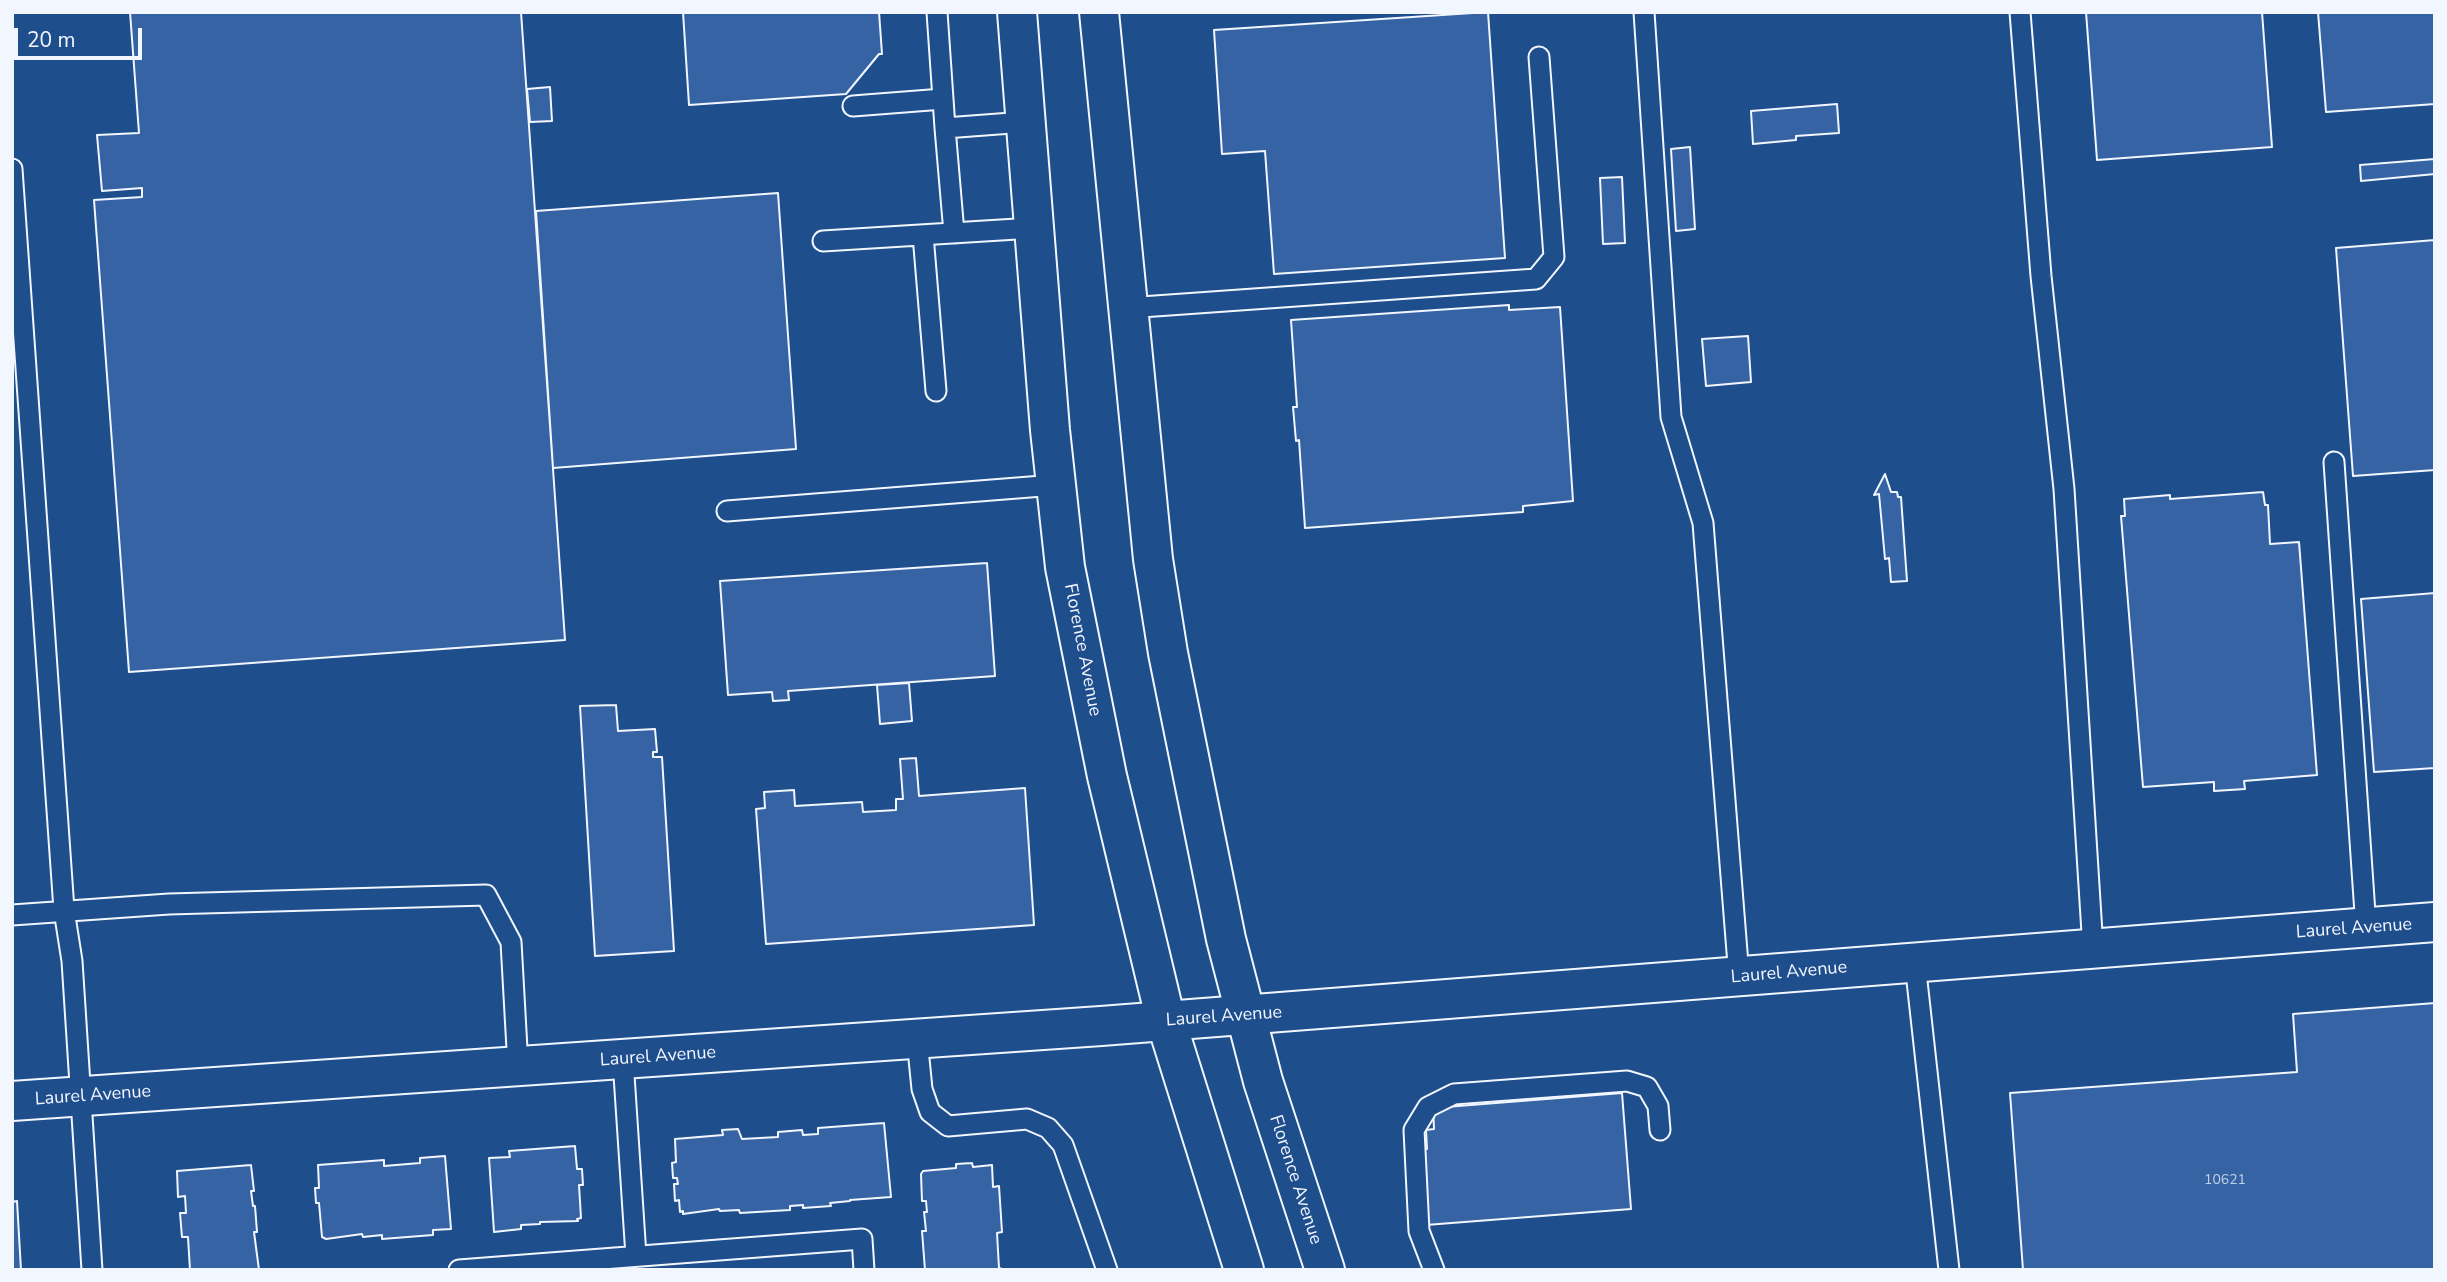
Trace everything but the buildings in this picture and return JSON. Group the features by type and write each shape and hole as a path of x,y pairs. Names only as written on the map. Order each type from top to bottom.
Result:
{"main road":[{"name":"Florence Avenue","path":"1017,12 1032,228 1065,567 1107,776 1167,1021 1244,1270"},
{"name":"Florence Avenue","path":"1099,12 1153,559 1166,640 1204,837 1246,1016 1264,1082 1325,1270"},
{"name":"Laurel Avenue","path":"12,1101 1246,1016 2435,922"}],"lane":[{"path":"937,12 954,233"},
{"path":"1644,12 1671,417 1703,523 1739,977"},
{"path":"2020,12 2041,276 2064,489 2093,949"},
{"path":"1127,309 1536,279 1554,257 1539,57"},
{"path":"853,106 943,99"},
{"path":"945,128 1025,122"},
{"path":"12,169 64,910 72,961 92,1270"},
{"path":"823,240 1032,228"},
{"path":"923,235 936,391"},
{"path":"2334,462 2366,928"},
{"path":"727,511 1055,485"},
{"path":"12,915 169,904 486,895 511,942 518,1067"},
{"path":"1915,963 1949,1270"},
{"path":"917,1039 922,1089 930,1112 948,1126 1027,1119 1048,1128 1063,1145 1107,1270"},
{"path":"623,1060 636,1256"},
{"path":"1434,1270 1419,1231 1414,1130 1428,1107 1454,1094 1627,1081 1647,1087 1658,1106 1660,1130"},
{"path":"459,1270 862,1239 864,1270"}]}
